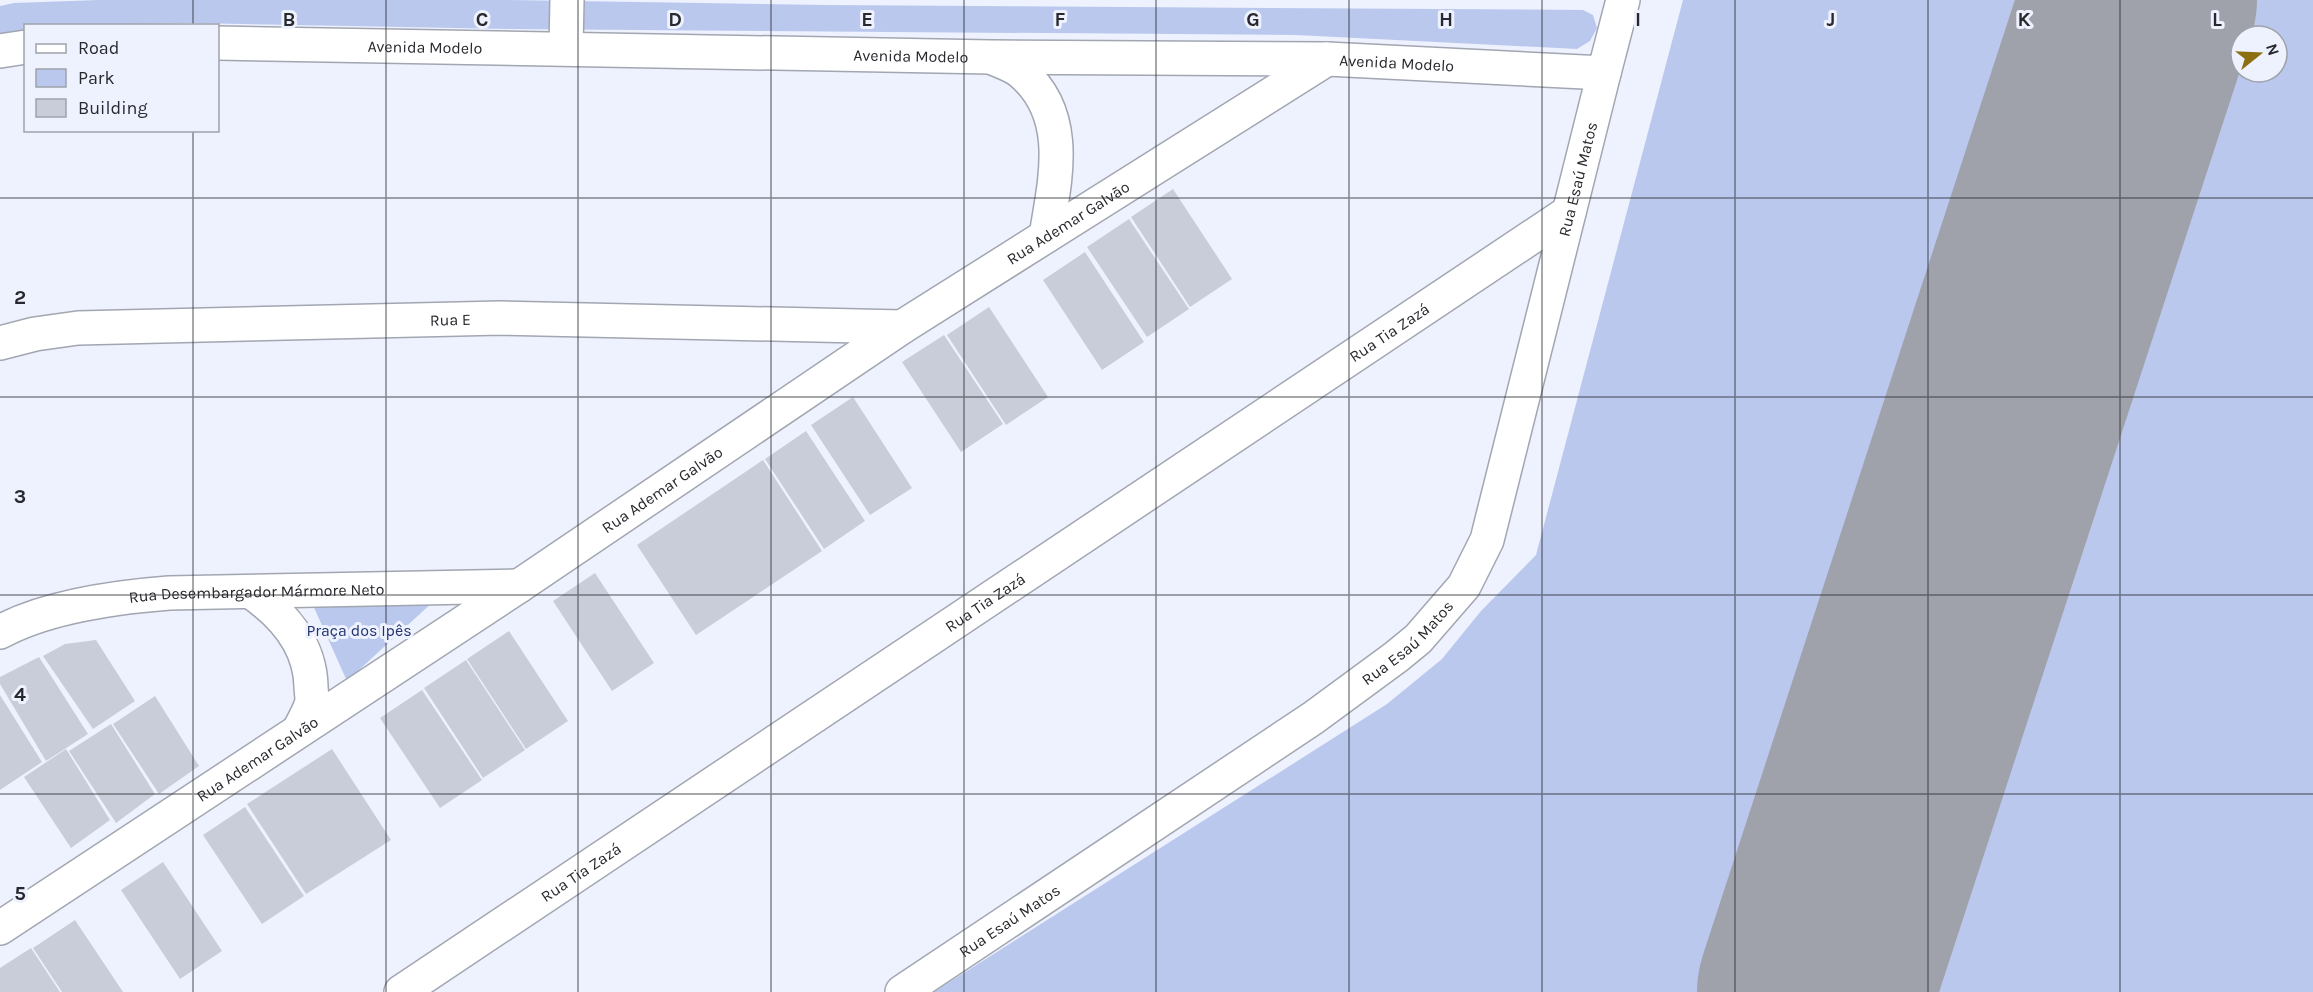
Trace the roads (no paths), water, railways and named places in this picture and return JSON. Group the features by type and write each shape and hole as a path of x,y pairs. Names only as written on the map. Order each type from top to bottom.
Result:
{"street":[{"path":"566,48 567,0"},
{"name":"Rua Esaú Matos","path":"902,992 1313,718 1418,639 1464,586 1487,540 1623,0"},
{"name":"Avenida Modelo","path":"219,43 991,57 1327,59 1604,73"},
{"path":"0,51 24,47"},
{"path":"991,57 1020,71 1046,104 1053,122 1057,146 1057,171 1046,236"},
{"name":"Rua Ademar Galvão","path":"0,928 519,586 902,327 1327,59"},
{"name":"Rua Tia Zazá","path":"401,992 1569,212"},
{"name":"Rua E","path":"0,343 35,334 78,328 501,318 902,327"},
{"name":"Rua Desembargador Mármore Neto","path":"0,632 47,615 114,598 169,593 519,586"},
{"path":"251,592 278,613 291,627 302,648 311,676 312,703 299,730"}],"park label":[{"name":"Praça dos Ipês","path":"359,630"}]}
